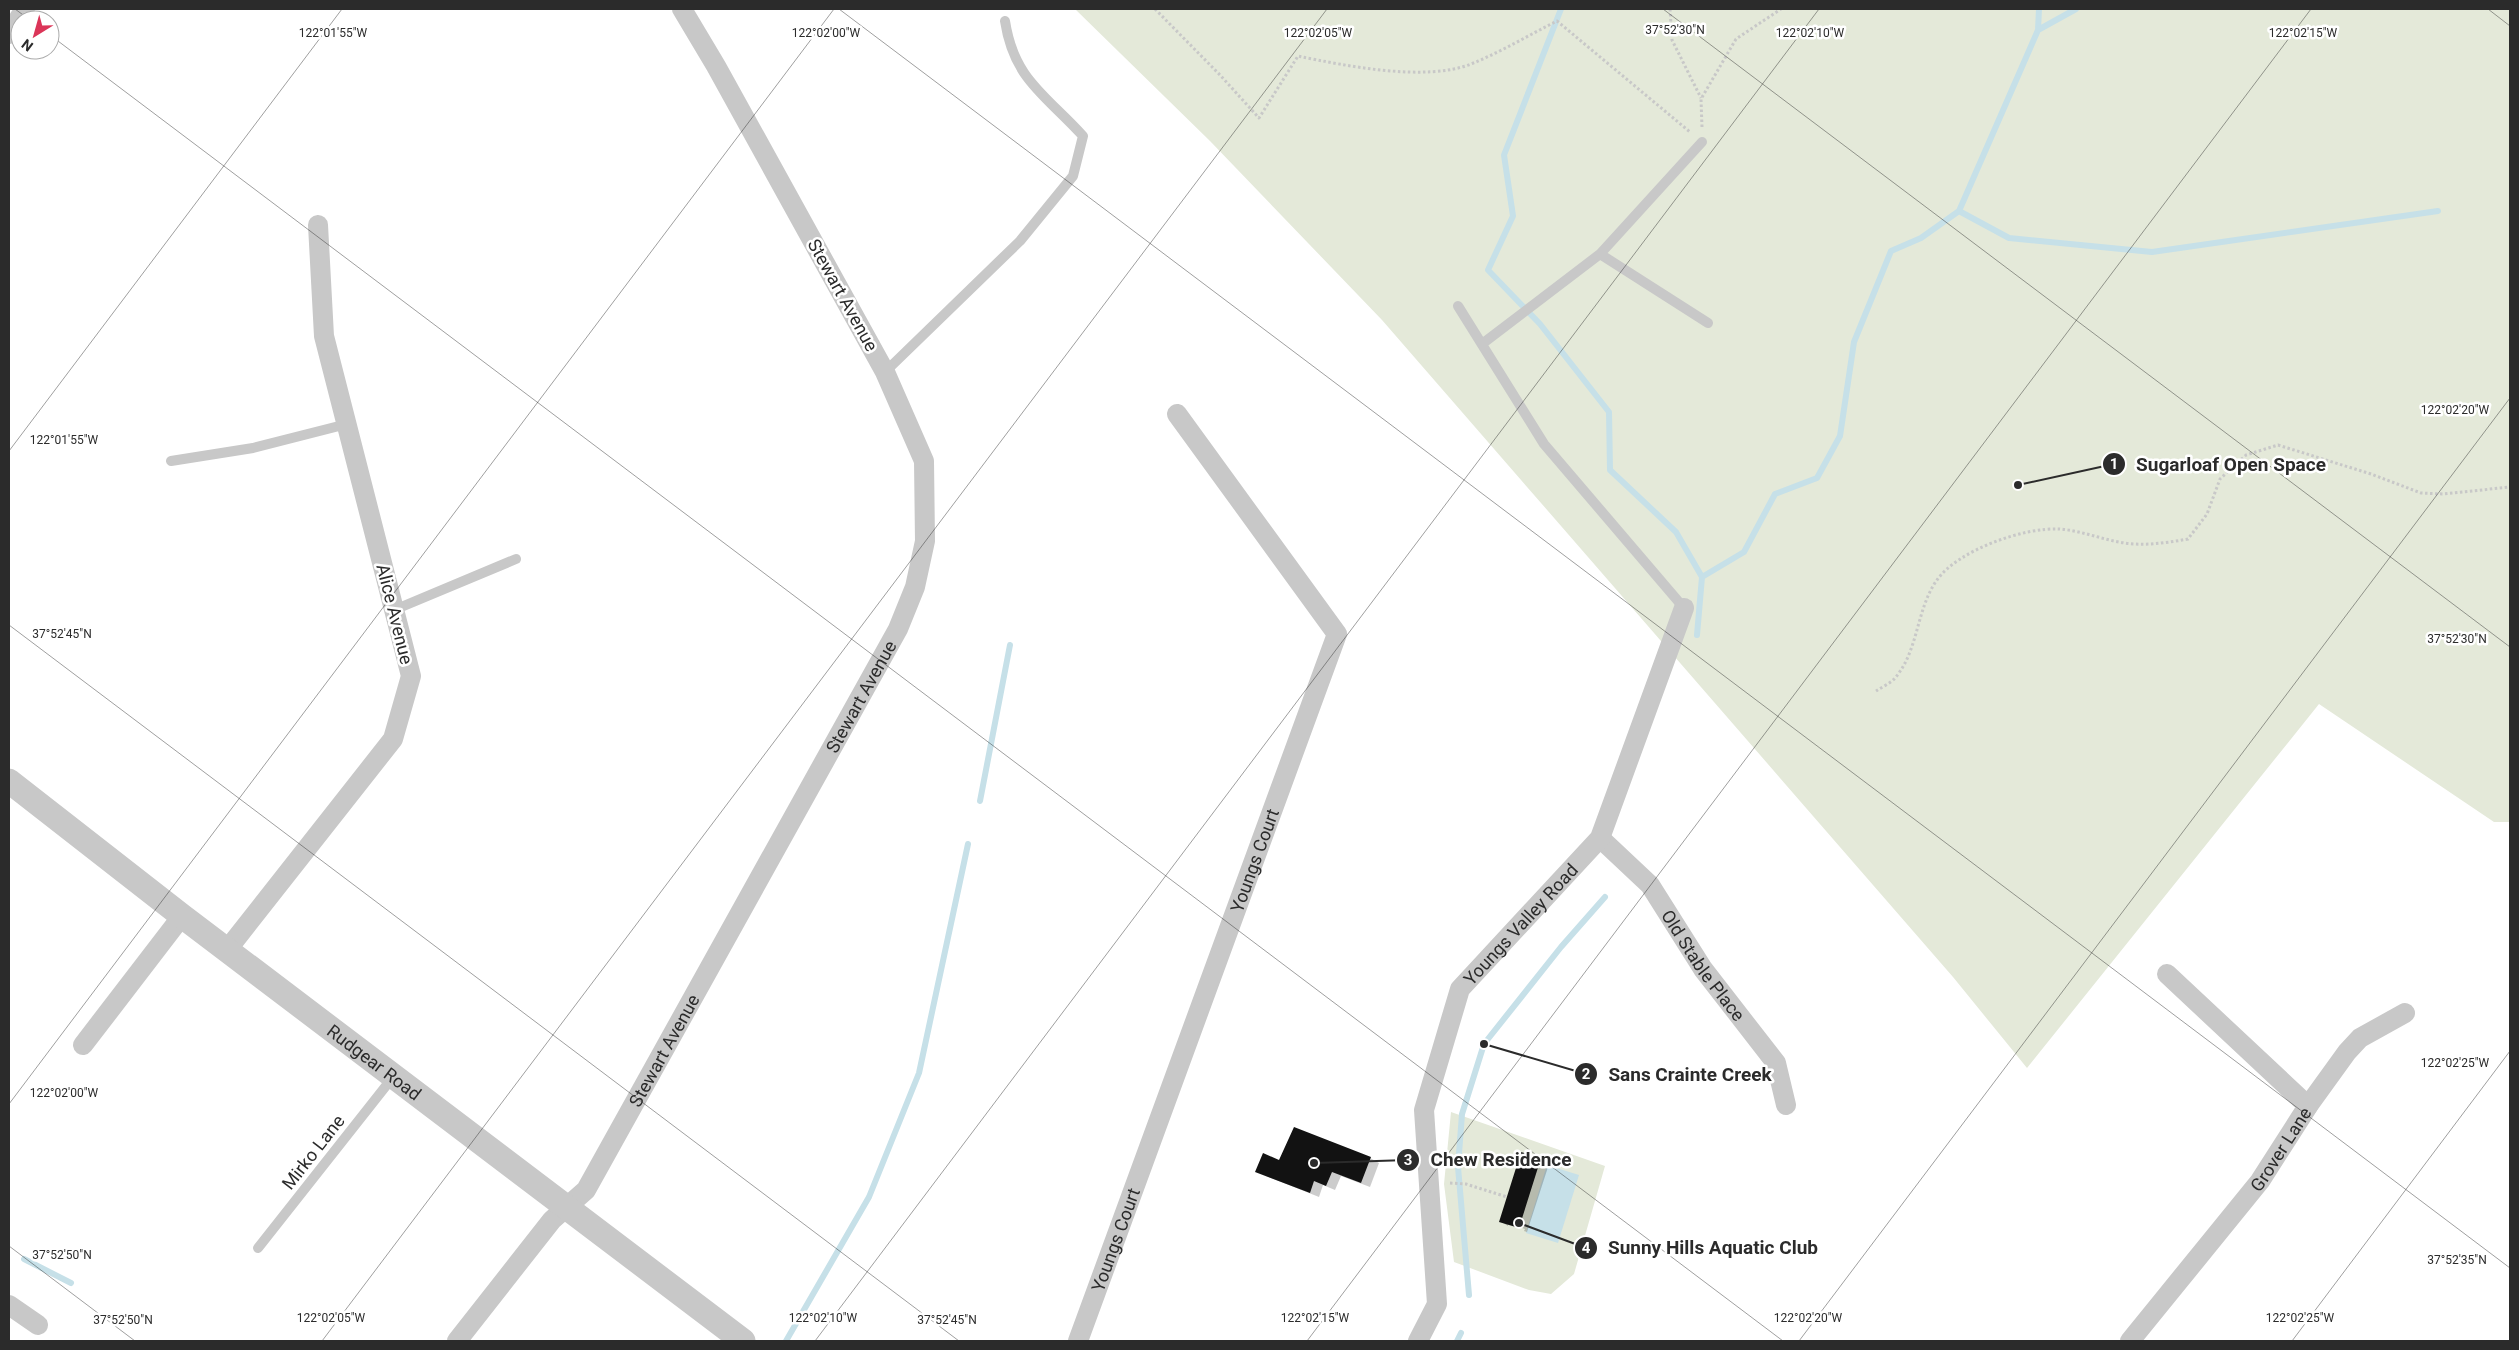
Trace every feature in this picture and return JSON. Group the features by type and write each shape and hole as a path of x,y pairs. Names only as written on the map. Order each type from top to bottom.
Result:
{"street":[{"path":"9,34 25,9"},
{"name":"Stewart Avenue","path":"457,1341 552,1220 586,1190 898,629 915,588 925,541 924,461 885,372 716,66 682,9"},
{"name":"Alice Avenue","path":"228,950 393,739 410,676 324,336 318,225"},
{"name":"Youngs Court","path":"1078,1341 1337,634 1177,414"},
{"name":"Youngs Valley Road","path":"1418,1341 1437,1304 1424,1110 1460,989 1600,838 1684,608"},
{"name":"Rudgear Road","path":"9,781 182,916 568,1207 742,1341"},
{"name":"Old Stable Place","path":"1600,838 1650,885 1703,968 1776,1064 1786,1105"},
{"path":"83,1045 182,916"},
{"name":"Grover Lane","path":"2130,1341 2260,1181 2308,1106 2167,974"},
{"path":"2308,1106 2347,1052 2360,1038 2405,1013"},
{"path":"9,1305 38,1325"}],"lane":[{"path":"885,372 1020,241 1073,176 1083,136 1021,71 1009,46 1005,22"},
{"path":"1482,344 1600,254 1702,142"},
{"path":"1600,254 1708,323"},
{"path":"1458,306 1544,444 1684,608"},
{"path":"171,461 253,448 347,424"},
{"path":"394,610 516,559"},
{"name":"Mirko Lane","path":"258,1248 394,1076"}],"path":[{"path":"1155,9 1220,74 1259,118 1298,56 1341,66 1434,73 1470,64 1557,20 1702,142"},
{"path":"1670,9 1672,40 1701,99 1702,142"},
{"path":"1701,99 1736,39 1781,9"},
{"path":"1876,691 1894,679 1916,636 1925,602 1937,580 1959,559 1993,544 2036,529 2062,529 2134,544 2188,539 2207,514 2220,479 2246,455 2278,445 2421,492 2443,494 2510,487"},
{"path":"1450,1183 1466,1184 1507,1197"}],"green space":[{"path":"1075,9 2510,9 2510,822 2494,822 2319,704 2027,1068 1953,977 1382,320 1210,141"},
{"path":"1451,1112 1605,1166 1574,1274 1551,1294 1529,1290 1454,1262 1444,1184"}],"water":[{"path":"1547,1165 1579,1175 1558,1243 1526,1233"}],"building":[{"path":"1294,1127 1371,1157 1361,1183 1332,1172 1326,1186 1314,1181 1310,1193 1255,1172 1263,1153 1279,1160"},
{"path":"1521,1152 1541,1158 1519,1228 1499,1222"}],"waterway":[{"path":"1561,9 1504,155 1513,216 1488,270 1540,324 1609,412 1610,470 1676,532 1702,577"},
{"path":"1959,211 2038,30 2039,9"},
{"path":"2038,30 2076,9"},
{"path":"1959,211 2009,238 2152,252 2438,211"},
{"path":"1697,635 1702,577 1744,552 1775,494 1817,478 1840,436 1854,342 1891,251 1921,238 1959,211"},
{"path":"980,801 1010,645"},
{"path":"786,1341 869,1197 919,1073 968,844"},
{"path":"1469,1295 1458,1167 1462,1114 1484,1044 1561,947 1605,897"},
{"path":"24,1259 71,1283"},
{"path":"1457,1341 1461,1333"}],"place":[{"name":"Sugarloaf Open Space","path":"2018,485"},
{"name":"Sans Crainte Creek","path":"1484,1044"},
{"name":"Chew Residence","path":"1314,1163"},
{"name":"Sunny Hills Aquatic Club","path":"1519,1223"}]}
